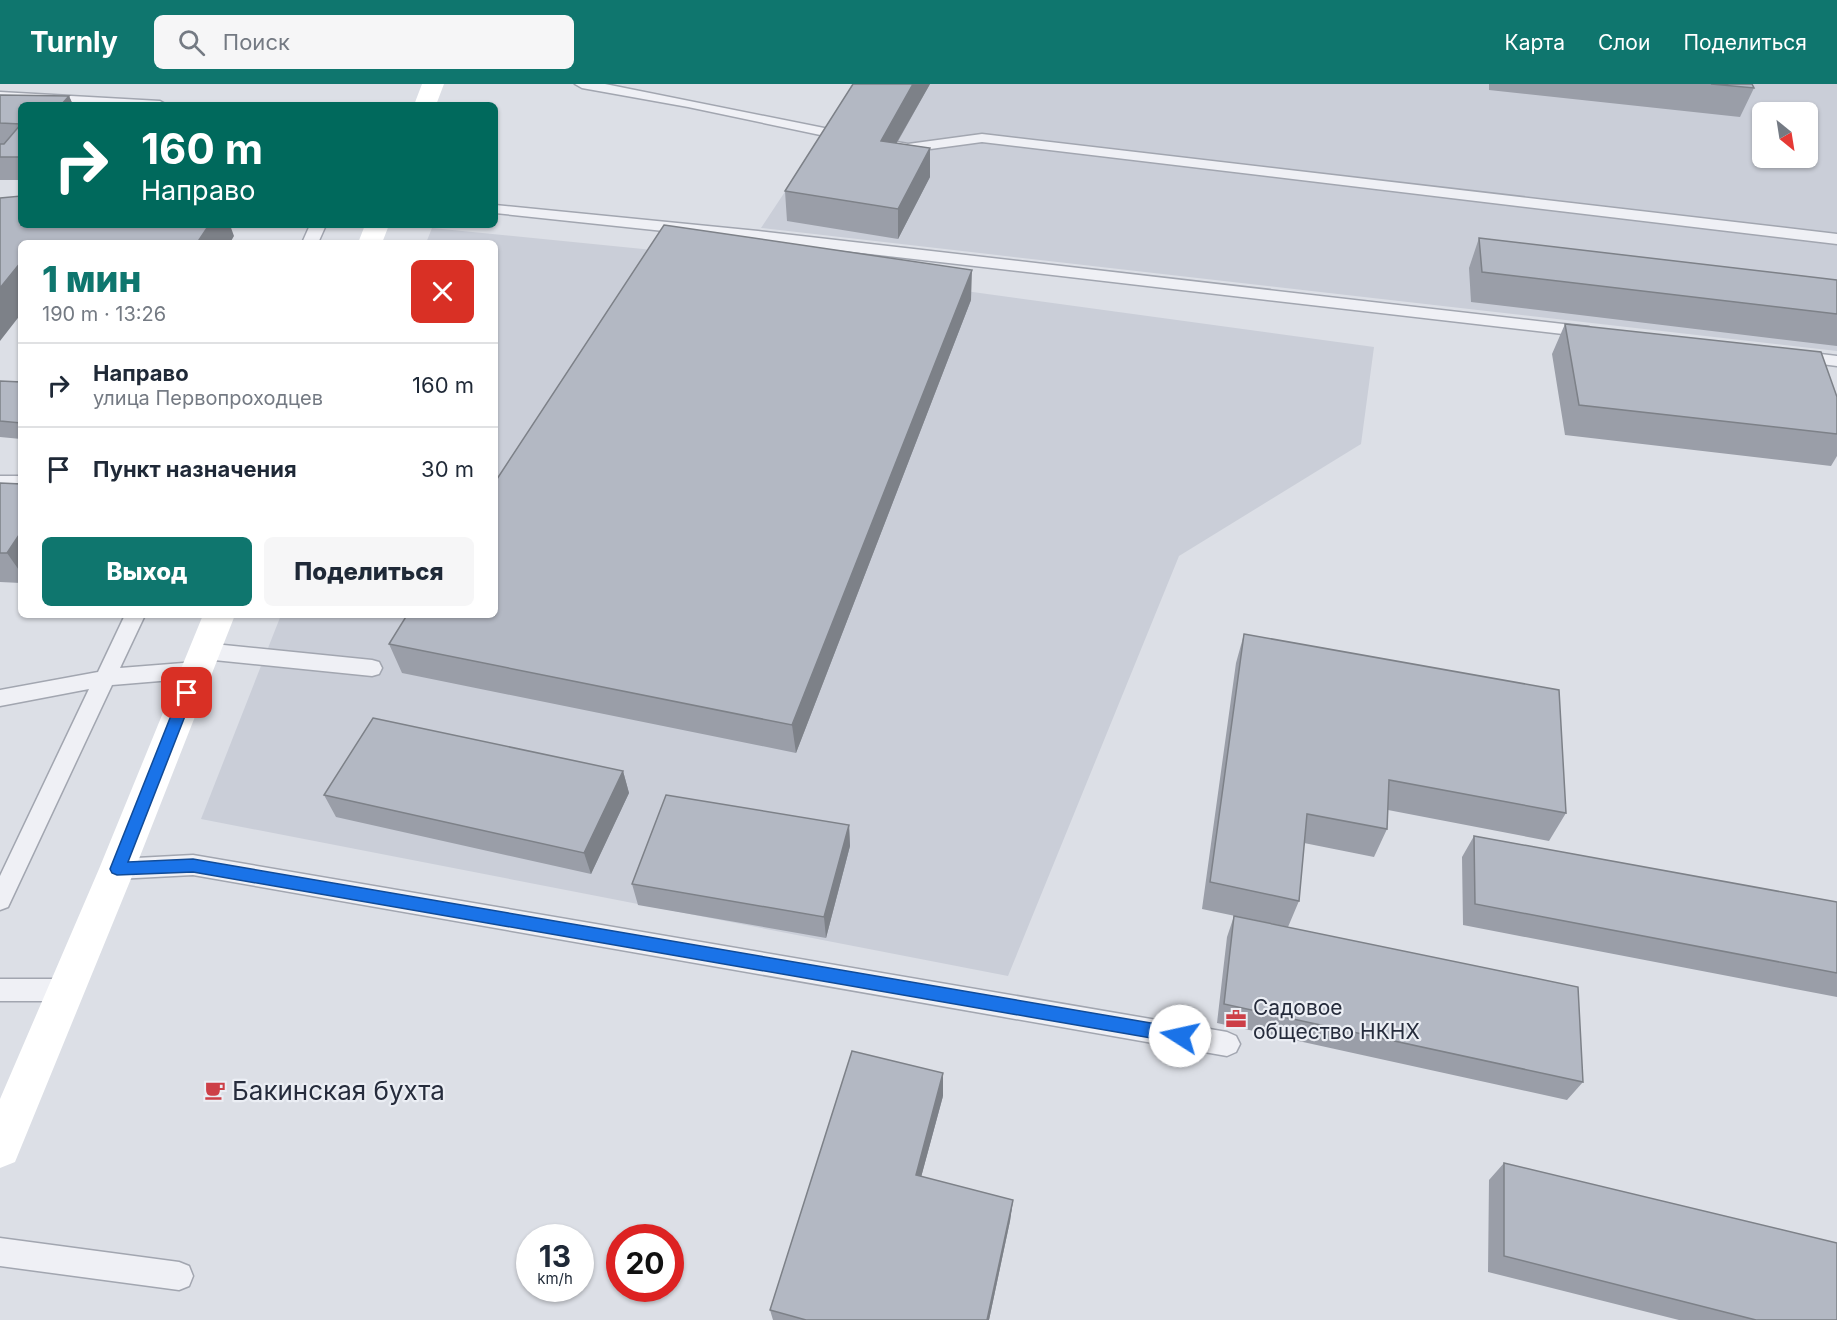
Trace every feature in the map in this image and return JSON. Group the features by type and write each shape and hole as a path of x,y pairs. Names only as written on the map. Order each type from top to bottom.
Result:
{"street":[{"path":"426,102 434,84"},
{"path":"0,1148 117,869 218,618"}],"lane":[{"path":"582,84 607,86 908,148 982,138 1837,239"},
{"path":"0,96 107,102"},
{"path":"498,209 758,236 1600,333"},
{"path":"1778,354 1837,361"},
{"path":"0,482 18,482"},
{"path":"0,900 134,618"},
{"path":"4,701 106,678 200,661 372,668"},
{"path":"117,869 193,866 1227,1044"},
{"path":"0,990 66,990"},
{"path":"0,1252 180,1276"}],"shaded area":[{"path":"856,84 1837,84 1837,351 761,228"},
{"path":"432,228 703,255 1374,347 1361,444 1179,556 1008,976 201,819 280,618 498,618 498,240 427,240"}],"building":[{"path":"853,84 913,84 881,141 930,148 898,209 785,191"},
{"path":"1711,84 1752,84 1754,88"},
{"path":"0,95 69,96 64,102 18,102 18,124 0,123"},
{"path":"18,128 18,157 0,157 0,144 4,144"},
{"path":"18,196 18,228 207,228 199,240 18,240 18,266 0,288 0,198"},
{"path":"664,225 972,270 792,725 389,644 405,618 498,618 498,477"},
{"path":"1479,238 1837,280 1837,314 1482,272"},
{"path":"1565,324 1821,352 1837,397 1837,434 1579,405"},
{"path":"0,381 18,382 18,423 0,421"},
{"path":"0,483 18,484 18,536 7,553 0,553"},
{"path":"1244,634 1559,690 1566,813 1389,780 1387,829 1307,814 1299,901 1210,882"},
{"path":"373,718 623,771 584,853 324,795"},
{"path":"666,795 849,825 824,917 632,884"},
{"path":"1474,836 1837,902 1837,973 1475,904"},
{"path":"1234,916 1578,987 1583,1082 1224,1004"},
{"path":"852,1051 943,1073 916,1175 1013,1200 987,1320 806,1320 770,1310"},
{"path":"1504,1163 1837,1243 1837,1320 1756,1320 1504,1256"}],"place":[{"name":"Садовое общество НКНХ","path":"1236,1019"},
{"name":"Бакинская бухта","path":"215,1090"}],"route":[{"path":"187,693 117,869 193,866 1180,1036"}]}
